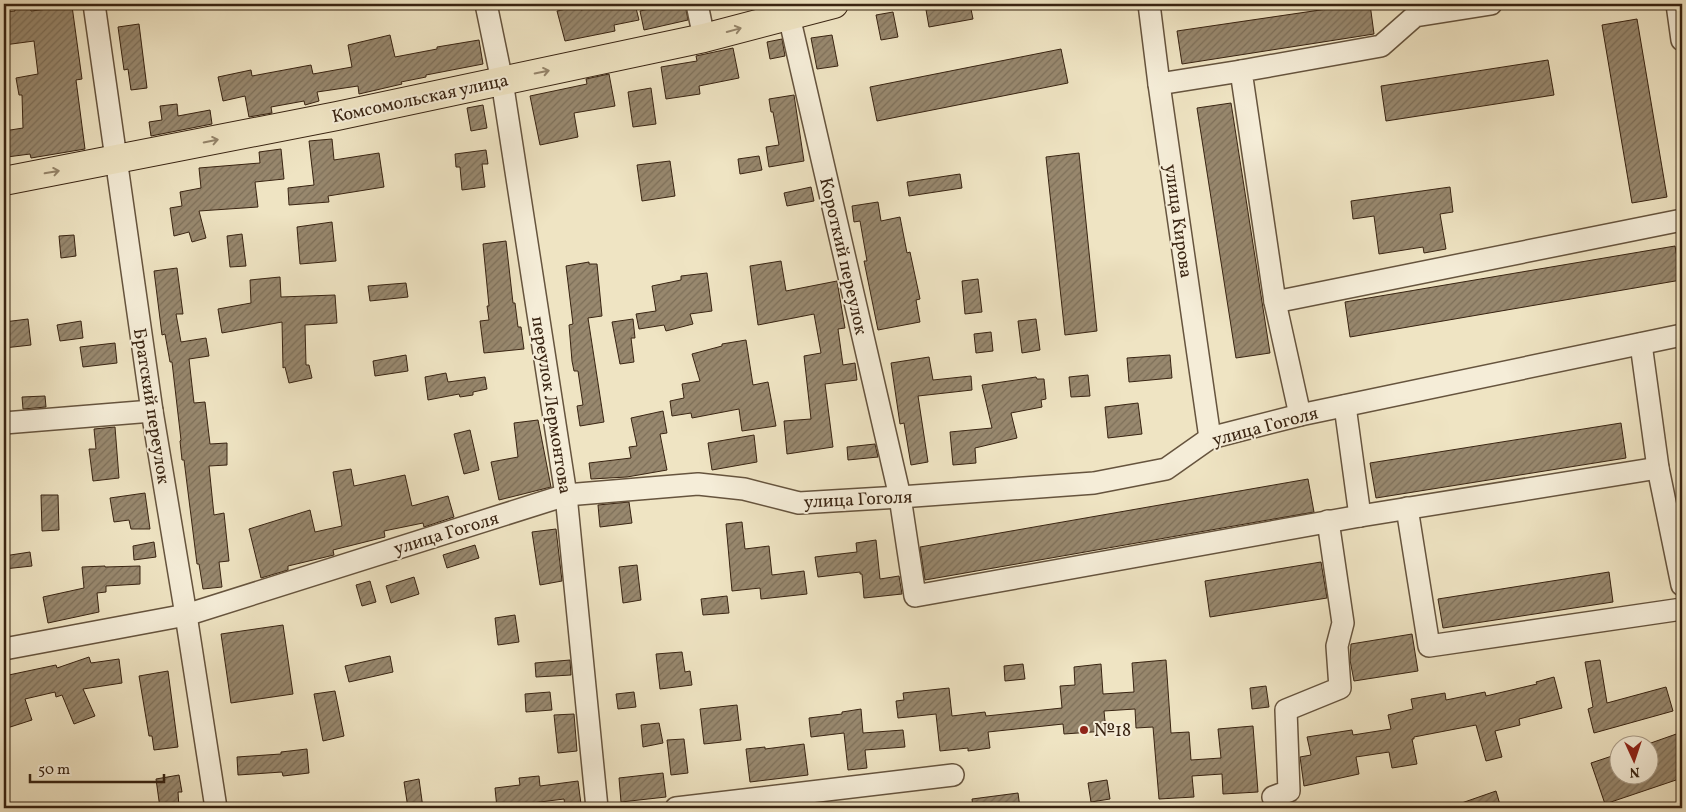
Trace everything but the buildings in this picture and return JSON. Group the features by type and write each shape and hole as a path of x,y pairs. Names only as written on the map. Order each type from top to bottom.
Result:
{"main road":[{"name":"Комсомольская улица","path":"4,181 337,116 704,38 834,4"}],"street":[{"name":"Братский переулок","path":"94,4 152,411 216,808"},
{"name":"переулок Лермонтова","path":"486,4 502,80 566,495 597,808"},
{"path":"697,4 704,38"},
{"name":"улица Кирова","path":"1149,4 1210,438"},
{"path":"1159,84 1381,46 1415,16 1491,4"},
{"path":"1677,4 1682,40"},
{"name":"Короткий переулок","path":"789,16 900,497 915,596 1328,521"},
{"path":"1241,71 1275,302 1300,415"},
{"path":"1275,302 1682,220"},
{"name":"улица Гоголя","path":"4,649 186,615 566,495 698,484 744,489 799,503 1094,483 1166,469 1210,438 1300,415 1682,335"},
{"path":"1641,344 1658,468 1682,585"},
{"path":"1345,406 1360,516"},
{"path":"4,423 152,411"},
{"path":"1277,808 1273,796 1289,791 1286,710 1340,688 1337,646 1344,623 1328,521 1658,468"},
{"path":"1407,508 1429,646 1682,609"},
{"path":"676,808 954,775"}],"place":[{"name":"№18","path":"1084,730"}]}
